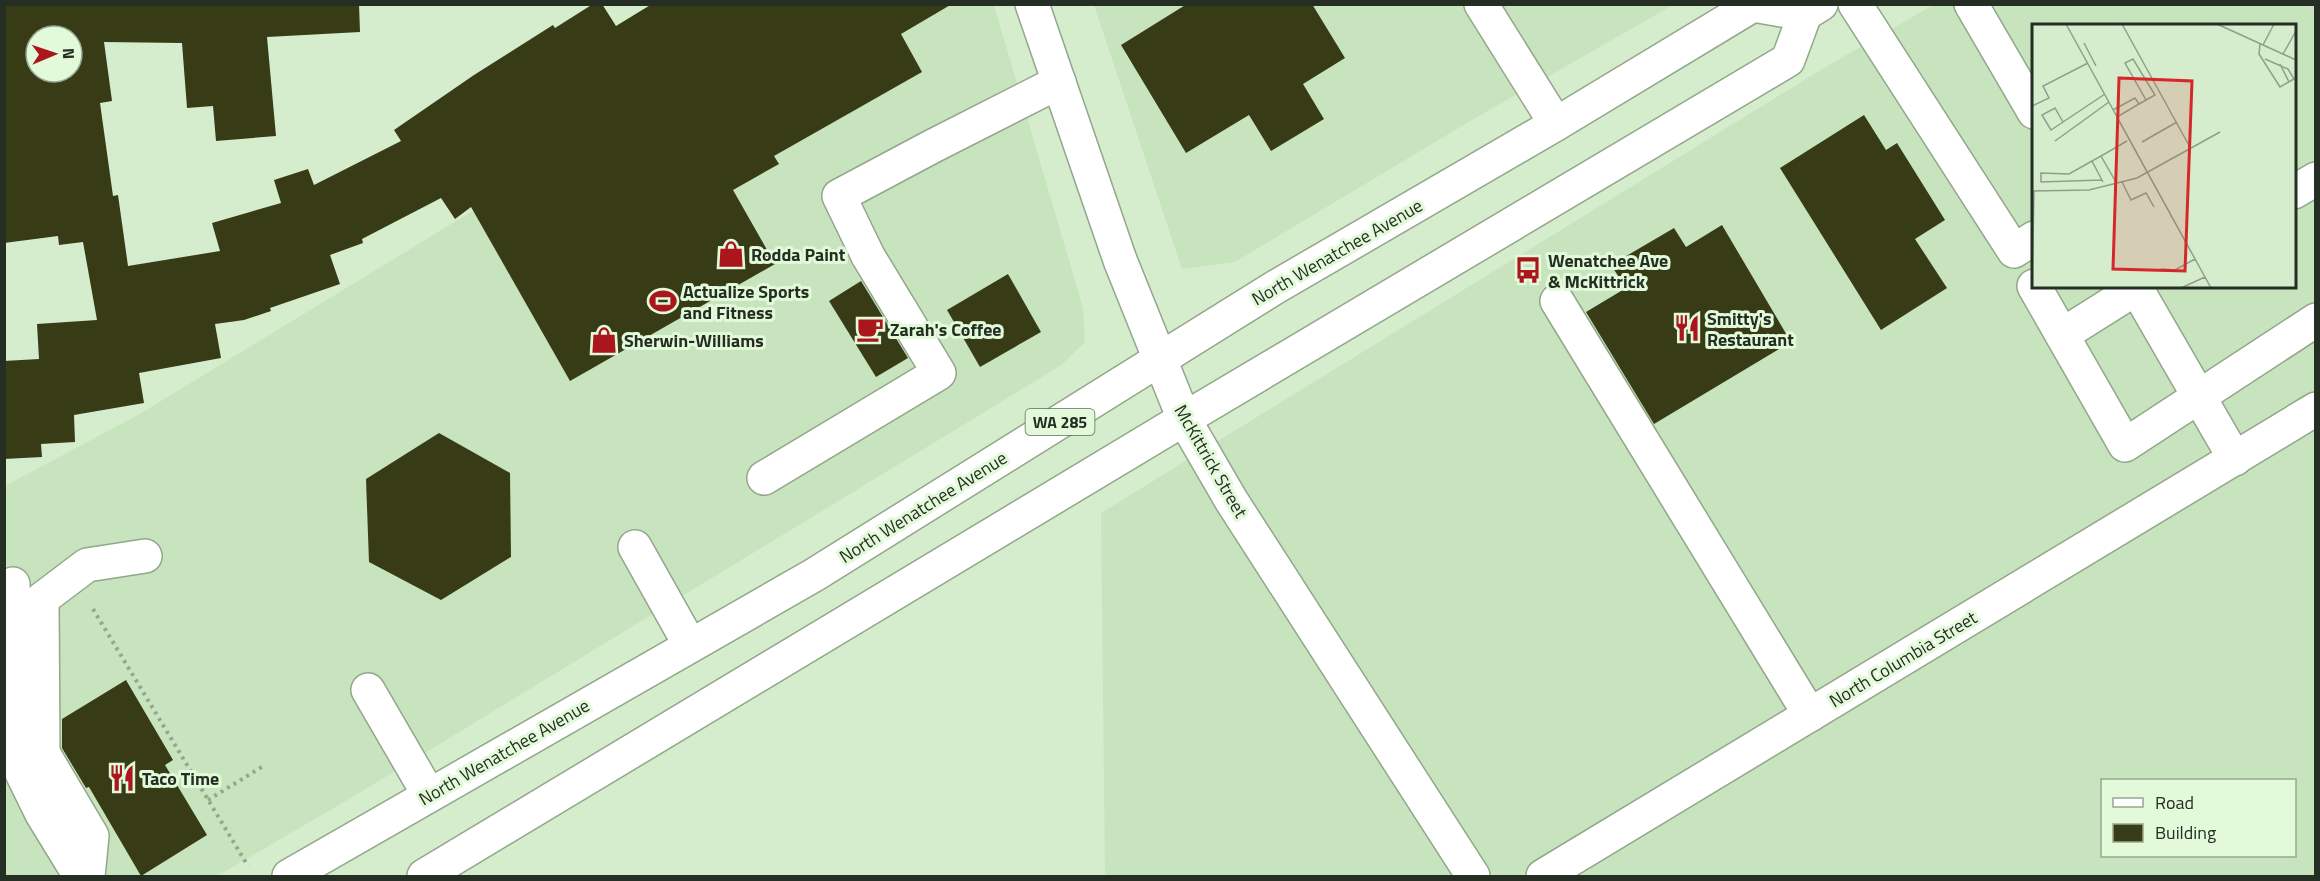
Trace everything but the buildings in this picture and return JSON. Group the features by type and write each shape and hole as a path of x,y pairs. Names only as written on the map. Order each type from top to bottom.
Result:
{"main road":[{"path":"1481,4 1556,124"},
{"path":"1855,4 2024,245 2032,278"},
{"path":"1971,4 2032,109"},
{"name":"North Wenatchee Avenue","path":"289,876 814,575 1274,288 1556,124 1753,5 1813,9 1788,60 1184,418 424,876"},
{"name":"McKittrick Street","path":"1037,7 1059,82 1119,260 1184,418 1232,500 1473,876"},
{"path":"764,478 939,373 868,256 839,196 1059,82"},
{"path":"2296,191 2316,179"},
{"path":"2035,288 2125,445 2316,320"},
{"path":"2062,334 2135,288"},
{"path":"2138,288 2235,459"},
{"path":"1557,301 1810,716"},
{"name":"North Columbia Street","path":"1543,876 2316,409"},
{"path":"635,547 690,645"},
{"path":"88,876 92,836 43,753 42,599 87,565 145,556"},
{"path":"13,584 15,759 42,814 80,876"},
{"path":"368,690 429,795"}],"path":[{"path":"88,600 248,866"},
{"path":"208,800 265,765"}],"shaded area":[{"path":"824,5 994,5 1083,308 1085,342 1060,366 351,798 217,876 5,876 5,486 138,415 466,215"},
{"path":"1094,5 1673,5 1472,120 1235,262 1182,269"},
{"path":"1933,5 2315,5 2315,876 1105,876 1101,513 1824,68"}],"place":[{"name":"Rodda Paint","path":"731,254"},
{"name":"Wenatchee Ave & McKittrick","path":"1528,270"},
{"name":"Actualize Sports and Fitness","path":"663,301"},
{"name":"Smitty's Restaurant","path":"1687,328"},
{"name":"Zarah's Coffee","path":"870,329"},
{"name":"Sherwin-Williams","path":"604,340"},
{"name":"Taco Time","path":"122,778"}]}
